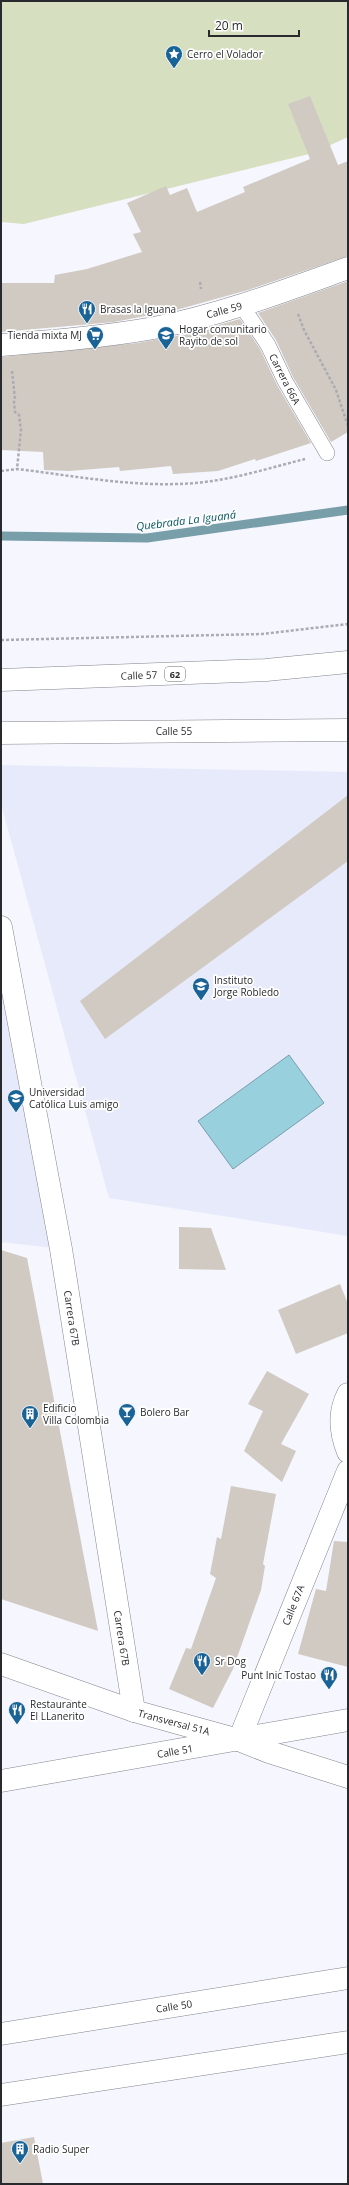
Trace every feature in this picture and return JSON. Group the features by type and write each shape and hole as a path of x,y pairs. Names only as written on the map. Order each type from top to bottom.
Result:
{"main road":[{"name":"Calle 59","path":"1,345 84,338 156,327 242,306 348,268"},
{"name":"Calle 57","path":"1,680 266,670 348,662"},
{"name":"Calle 55","path":"1,733 348,730"},
{"name":"Carrera 67B","path":"1,927 61,1248 134,1711"},
{"path":"348,1394 340,1423 342,1437 348,1452"},
{"name":"Calle 67A","path":"239,1740 348,1471"},
{"name":"Transversal 51A","path":"1,1664 134,1711 239,1740 295,1761 348,1777"},
{"name":"Calle 51","path":"1,1781 348,1720"},
{"name":"Calle 50","path":"1,2034 348,1978"},
{"path":"1,2095 348,2042"}],"lane":[{"name":"Carrera 66A","path":"242,306 268,345 285,381 327,453"}],"path":[{"path":"289,289 304,330 336,390 348,426"},
{"path":"14,402 15,412 19,415 21,430 17,469"},
{"path":"1,471 17,469 148,485 194,483 222,480 327,453"},
{"path":"1,640 262,634 348,624"}],"shaded area":[{"name":"Instituto Jorge Robledo","path":"1,765 348,772 348,1236 109,1198 1,804"},
{"name":"Universidad Católica Luis amigo","path":"1,985 61,1249 1,1242"}],"green space":[{"name":"Cerro el Volador","path":"1,1 348,1 348,137 313,153 24,224 1,222"}],"water":[{"path":"289,1055 324,1103 233,1169 198,1121"}],"building":[{"path":"310,96 338,165 348,161 348,256 248,290 176,310 114,322 1,332 1,283 54,283 55,275 87,269 142,252 133,234 141,232 127,203 166,186 170,195 187,188 197,212 245,192 243,187 310,159 288,104"},
{"path":"348,281 348,432 331,442 293,377 276,340 258,313"},
{"path":"240,319 260,349 277,385 311,443 256,461 255,459 218,471 173,474 171,466 120,471 119,467 69,471 44,470 43,452 1,450 1,357 137,343 182,335"},
{"path":"348,795 348,861 105,1039 80,1001"},
{"path":"179,1227 211,1228 226,1270 179,1269"},
{"name":"Edificio Villa Colombia","path":"1,1250 27,1258 98,1631 1,1599"},
{"path":"340,1284 348,1304 348,1333 296,1354 278,1310"},
{"path":"267,1371 309,1394 281,1444 296,1451 282,1482 244,1451 263,1411 248,1404"},
{"path":"231,1486 276,1494 263,1564 265,1566 261,1590 233,1669 213,1708 169,1689 186,1648 191,1649 216,1578 210,1574 217,1537 221,1539"},
{"path":"334,1541 348,1542 348,1667 298,1654 316,1589 326,1591"},
{"name":"Radio Super","path":"34,2137 43,2184 1,2184 1,2143"}],"waterway":[{"name":"Quebrada La Iguaná","path":"1,536 147,538 348,510"}],"place":[{"name":"Cerro el Volador","path":"174,69"},
{"name":"Brasas la Iguana","path":"87,324"},
{"name":"Tienda mixta MJ","path":"95,350"},
{"name":"Hogar comunitario Rayito de sol","path":"166,350"},
{"name":"Instituto Jorge Robledo","path":"201,1001"},
{"name":"Universidad Católica Luis amigo","path":"16,1113"},
{"name":"Bolero Bar","path":"127,1427"},
{"name":"Edificio Villa Colombia","path":"30,1429"},
{"name":"Sr Dog","path":"202,1676"},
{"name":"Punt Inic Tostao","path":"329,1690"},
{"name":"Restaurante El LLanerito","path":"17,1725"},
{"name":"Radio Super","path":"20,2164"}]}
